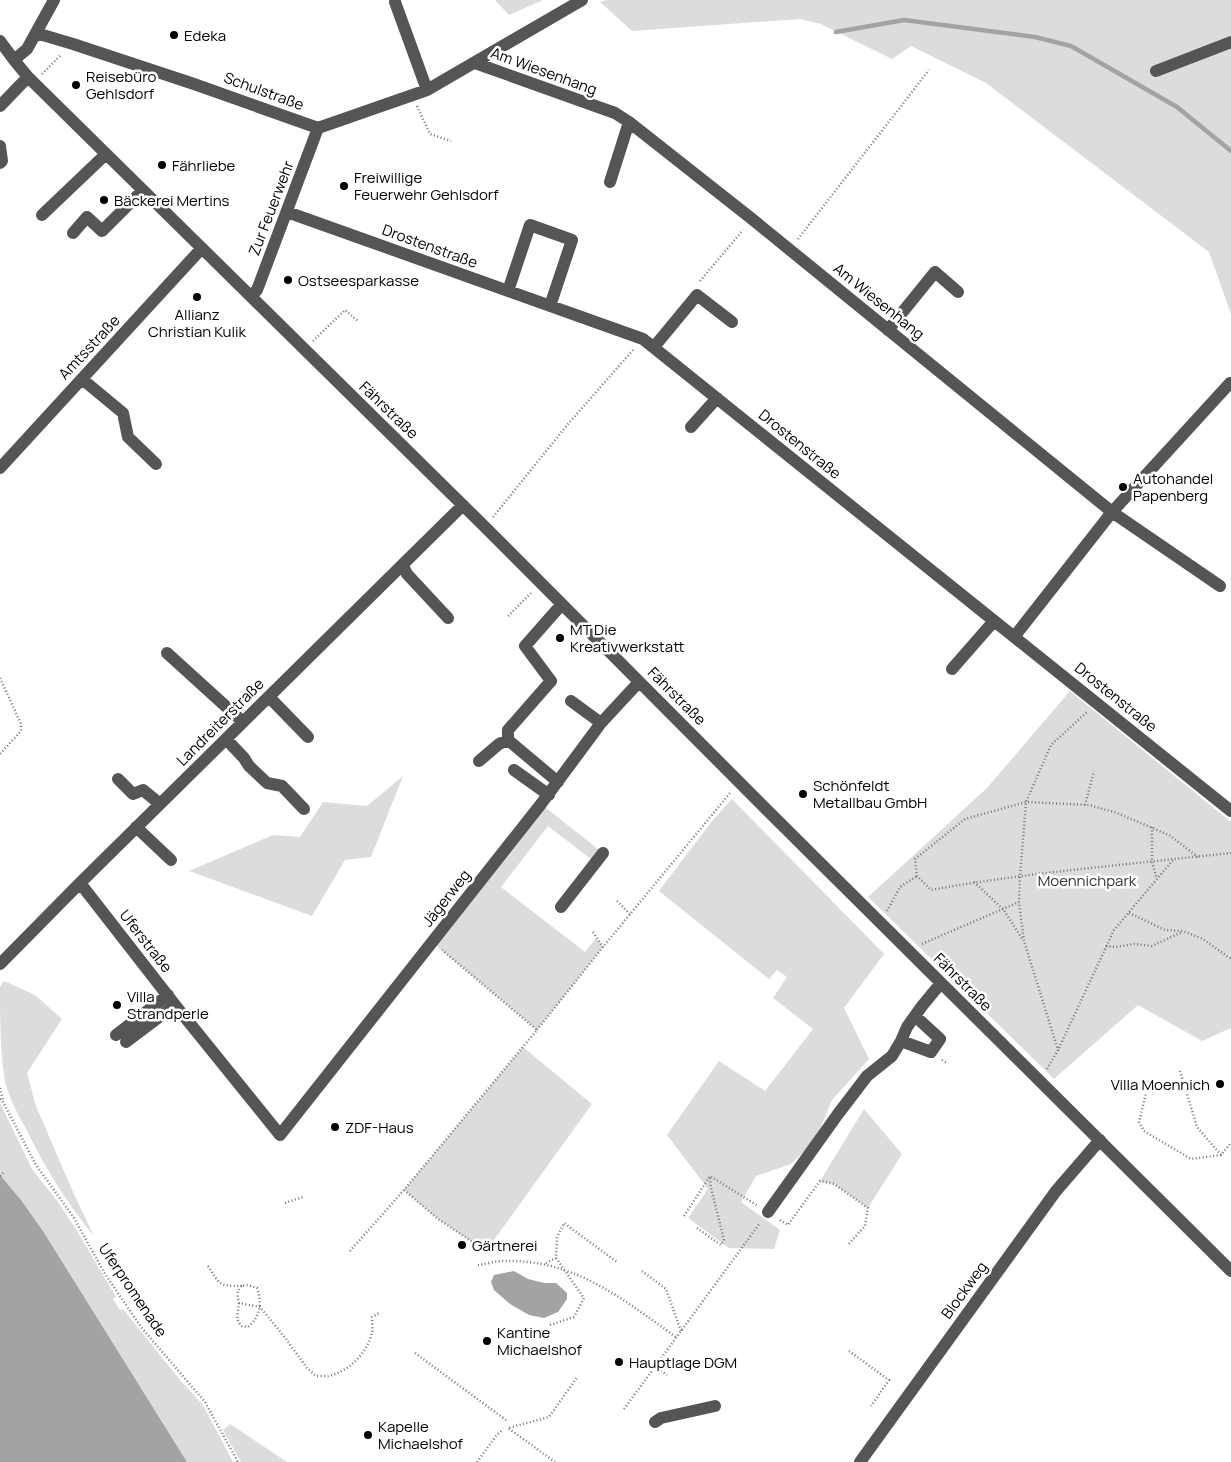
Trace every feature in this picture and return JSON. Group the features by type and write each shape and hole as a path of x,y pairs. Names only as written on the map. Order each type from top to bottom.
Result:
{"street":[{"path":"14,60 27,49 54,0"},
{"path":"318,128 427,90 582,0"},
{"path":"395,2 427,90"},
{"name":"Schulstraße","path":"36,33 194,84 318,128"},
{"name":"Fährstraße","path":"0,41 31,79 106,154 485,526 740,783 1231,1270"},
{"path":"1156,71 1231,42"},
{"name":"Am Wiesenhang","path":"475,63 615,113 629,122 790,250 1112,512 1220,586"},
{"path":"0,106 31,79"},
{"path":"610,182 629,122"},
{"name":"Zur Feuerwehr","path":"251,296 257,290 318,128"},
{"path":"0,146 2,161 0,163"},
{"path":"42,215 106,154"},
{"path":"73,233 87,217 102,231 143,190"},
{"name":"Drostenstraße","path":"287,212 643,339 1231,811"},
{"path":"508,291 530,226 572,240 550,306"},
{"name":"Amtsstraße","path":"0,468 202,248"},
{"path":"888,330 935,272 958,292"},
{"path":"654,346 698,295 732,322"},
{"path":"82,379 123,413 128,437 156,464"},
{"path":"1014,637 1112,512 1230,383"},
{"path":"691,428 717,398"},
{"name":"Landreiterstraße","path":"0,964 136,827 463,506"},
{"path":"403,566 407,574 448,618"},
{"path":"558,782 508,740 508,730 551,681 525,646 562,604"},
{"path":"952,669 994,621"},
{"path":"167,652 243,722"},
{"name":"Jägerweg","path":"280,1135 549,795 601,723 639,682"},
{"path":"269,697 308,737"},
{"path":"571,701 601,723"},
{"path":"226,739 249,766 267,783 282,786 304,808"},
{"path":"479,761 498,744 508,740"},
{"path":"514,770 549,795"},
{"path":"118,779 133,794 143,790 160,804"},
{"path":"136,827 171,860"},
{"path":"561,907 603,853"},
{"name":"Uferstraße","path":"80,883 280,1135"},
{"path":"768,1212 867,1076 892,1056 907,1027 942,983"},
{"path":"121,1038 171,1000"},
{"path":"901,1040 930,1052 940,1039 915,1016"},
{"name":"Blockweg","path":"860,1462 1056,1191 1100,1140"},
{"path":"655,1422 661,1418 716,1406"}],"path":[{"path":"31,79 73,44"},
{"path":"790,250 929,70"},
{"path":"412,95 430,134 451,140"},
{"path":"305,350 345,310 358,321"},
{"path":"485,526 568,424 643,339"},
{"path":"508,616 530,594"},
{"path":"0,678 21,724 21,731 0,754"},
{"path":"1058,1050 1024,941 1019,902 1026,802 1051,745 1097,702"},
{"path":"1085,805 1094,771"},
{"path":"350,1251 404,1190 740,783"},
{"path":"1198,857 1170,835 1117,813 1085,805 1026,802 965,819 915,859 918,876 931,890 1020,876 1198,857 1230,853"},
{"path":"1152,827 1152,862 1157,879"},
{"path":"1037,1078 1045,1071 1058,1050 1114,930 1174,859"},
{"path":"878,920 885,914 900,887 918,876"},
{"path":"974,882 1003,909 1024,941"},
{"path":"617,901 630,914"},
{"path":"910,952 918,946 1019,902"},
{"path":"1129,912 1165,930 1183,931 1202,939 1231,959"},
{"path":"1106,946 1115,947 1134,944 1152,946 1183,931"},
{"path":"593,932 603,947"},
{"path":"432,942 537,1030"},
{"path":"1180,1071 1197,1128 1221,1155"},
{"path":"1148,1081 1139,1122 1144,1131 1191,1159 1221,1155 1231,1143"},
{"path":"0,1088 3,1102"},
{"name":"Uferpromenade","path":"0,1099 36,1165 74,1218 105,1274 141,1327 206,1402 238,1462"},
{"path":"0,1176 3,1172"},
{"path":"697,1228 721,1245 724,1240 711,1188 710,1176"},
{"path":"404,1190 438,1219 486,1251"},
{"path":"285,1203 303,1196"},
{"path":"624,1409 768,1212"},
{"path":"550,1325 574,1317 584,1298 556,1258 557,1237 564,1223 617,1262"},
{"path":"544,1263 556,1258"},
{"path":"478,1265 503,1261 544,1263 564,1269 610,1291 676,1337"},
{"path":"208,1266 216,1279 225,1286 248,1285 256,1288 260,1298 260,1307 254,1322 248,1326 241,1326 237,1319 239,1304 237,1296 241,1286"},
{"path":"642,1271 666,1289 681,1331"},
{"path":"239,1304 260,1307 307,1368 316,1376 328,1376 343,1370 356,1360 364,1352 368,1344 373,1330 372,1317 379,1313"},
{"path":"849,1351 889,1380 872,1406"},
{"path":"414,1353 506,1420"},
{"path":"655,1367 667,1375"},
{"path":"555,1462 508,1428 549,1417 578,1376"},
{"path":"477,1462 503,1429"}],"green space":[{"path":"495,0 543,0 509,15"},
{"path":"607,0 1231,0 1231,314 1209,252 986,83 911,46 892,59 821,24 800,19 632,31 600,2"},
{"name":"Moennichpark","path":"1070,691 1231,822 1231,1028 1202,1041 1138,1005 1054,1079 868,897 987,788"},
{"path":"403,776 371,857 345,860 312,916 189,871 273,835 300,837 323,802 367,806"},
{"path":"732,799 884,954 844,1008 869,1059 832,1100 820,1129 807,1149 791,1164 756,1176 741,1202 780,1230 774,1249 729,1248 688,1218 708,1189 667,1135 719,1061 765,1091 813,1029 773,998 787,977 777,970 769,979 659,891 712,821"},
{"path":"541,804 603,853 596,863 548,826 501,887 585,952 596,938 603,947 537,1030 432,942"},
{"path":"4,981 35,995 62,1019 27,1073 36,1106 94,1236 74,1210 48,1170 19,1116 5,1082 0,987"},
{"path":"523,1047 592,1104 486,1251 438,1219 404,1190"},
{"path":"0,1103 32,1169 58,1202 77,1231 116,1297 113,1299 120,1310 123,1309 180,1380 203,1405 233,1462 187,1462 43,1231 0,1175"},
{"path":"864,1109 902,1154 868,1208 834,1184 820,1181"},
{"path":"230,1424 287,1462 241,1462 223,1430"}],"shaded area":[{"path":"0,1175 43,1231 187,1462 0,1462"},
{"path":"514,1271 528,1279 544,1283 556,1283 567,1293 567,1299 558,1312 544,1318 529,1315 510,1304 494,1290 491,1282 494,1275"}],"waterway":[{"path":"836,32 904,20 1035,37 1071,46 1177,107 1231,151"}],"place":[{"name":"Edeka","path":"174,35"},
{"name":"Reisebüro Gehlsdorf","path":"76,85"},
{"name":"Fährliebe","path":"162,165"},
{"name":"Freiwillige Feuerwehr Gehlsdorf","path":"344,186"},
{"name":"Bäckerei Mertins","path":"104,200"},
{"name":"Ostseesparkasse","path":"288,280"},
{"name":"Allianz Christian Kulik","path":"197,297"},
{"name":"Autohandel Papenberg","path":"1123,487"},
{"name":"MT Die Kreativwerkstatt","path":"560,638"},
{"name":"Schönfeldt Metallbau GmbH","path":"803,794"},
{"name":"Villa Strandperle","path":"117,1005"},
{"name":"Villa Moennich","path":"1220,1084"},
{"name":"ZDF-Haus","path":"335,1127"},
{"name":"Gärtnerei","path":"462,1245"},
{"name":"Kantine Michaelshof","path":"487,1341"},
{"name":"Hauptlage DGM","path":"619,1362"},
{"name":"Kapelle Michaelshof","path":"368,1435"}]}
